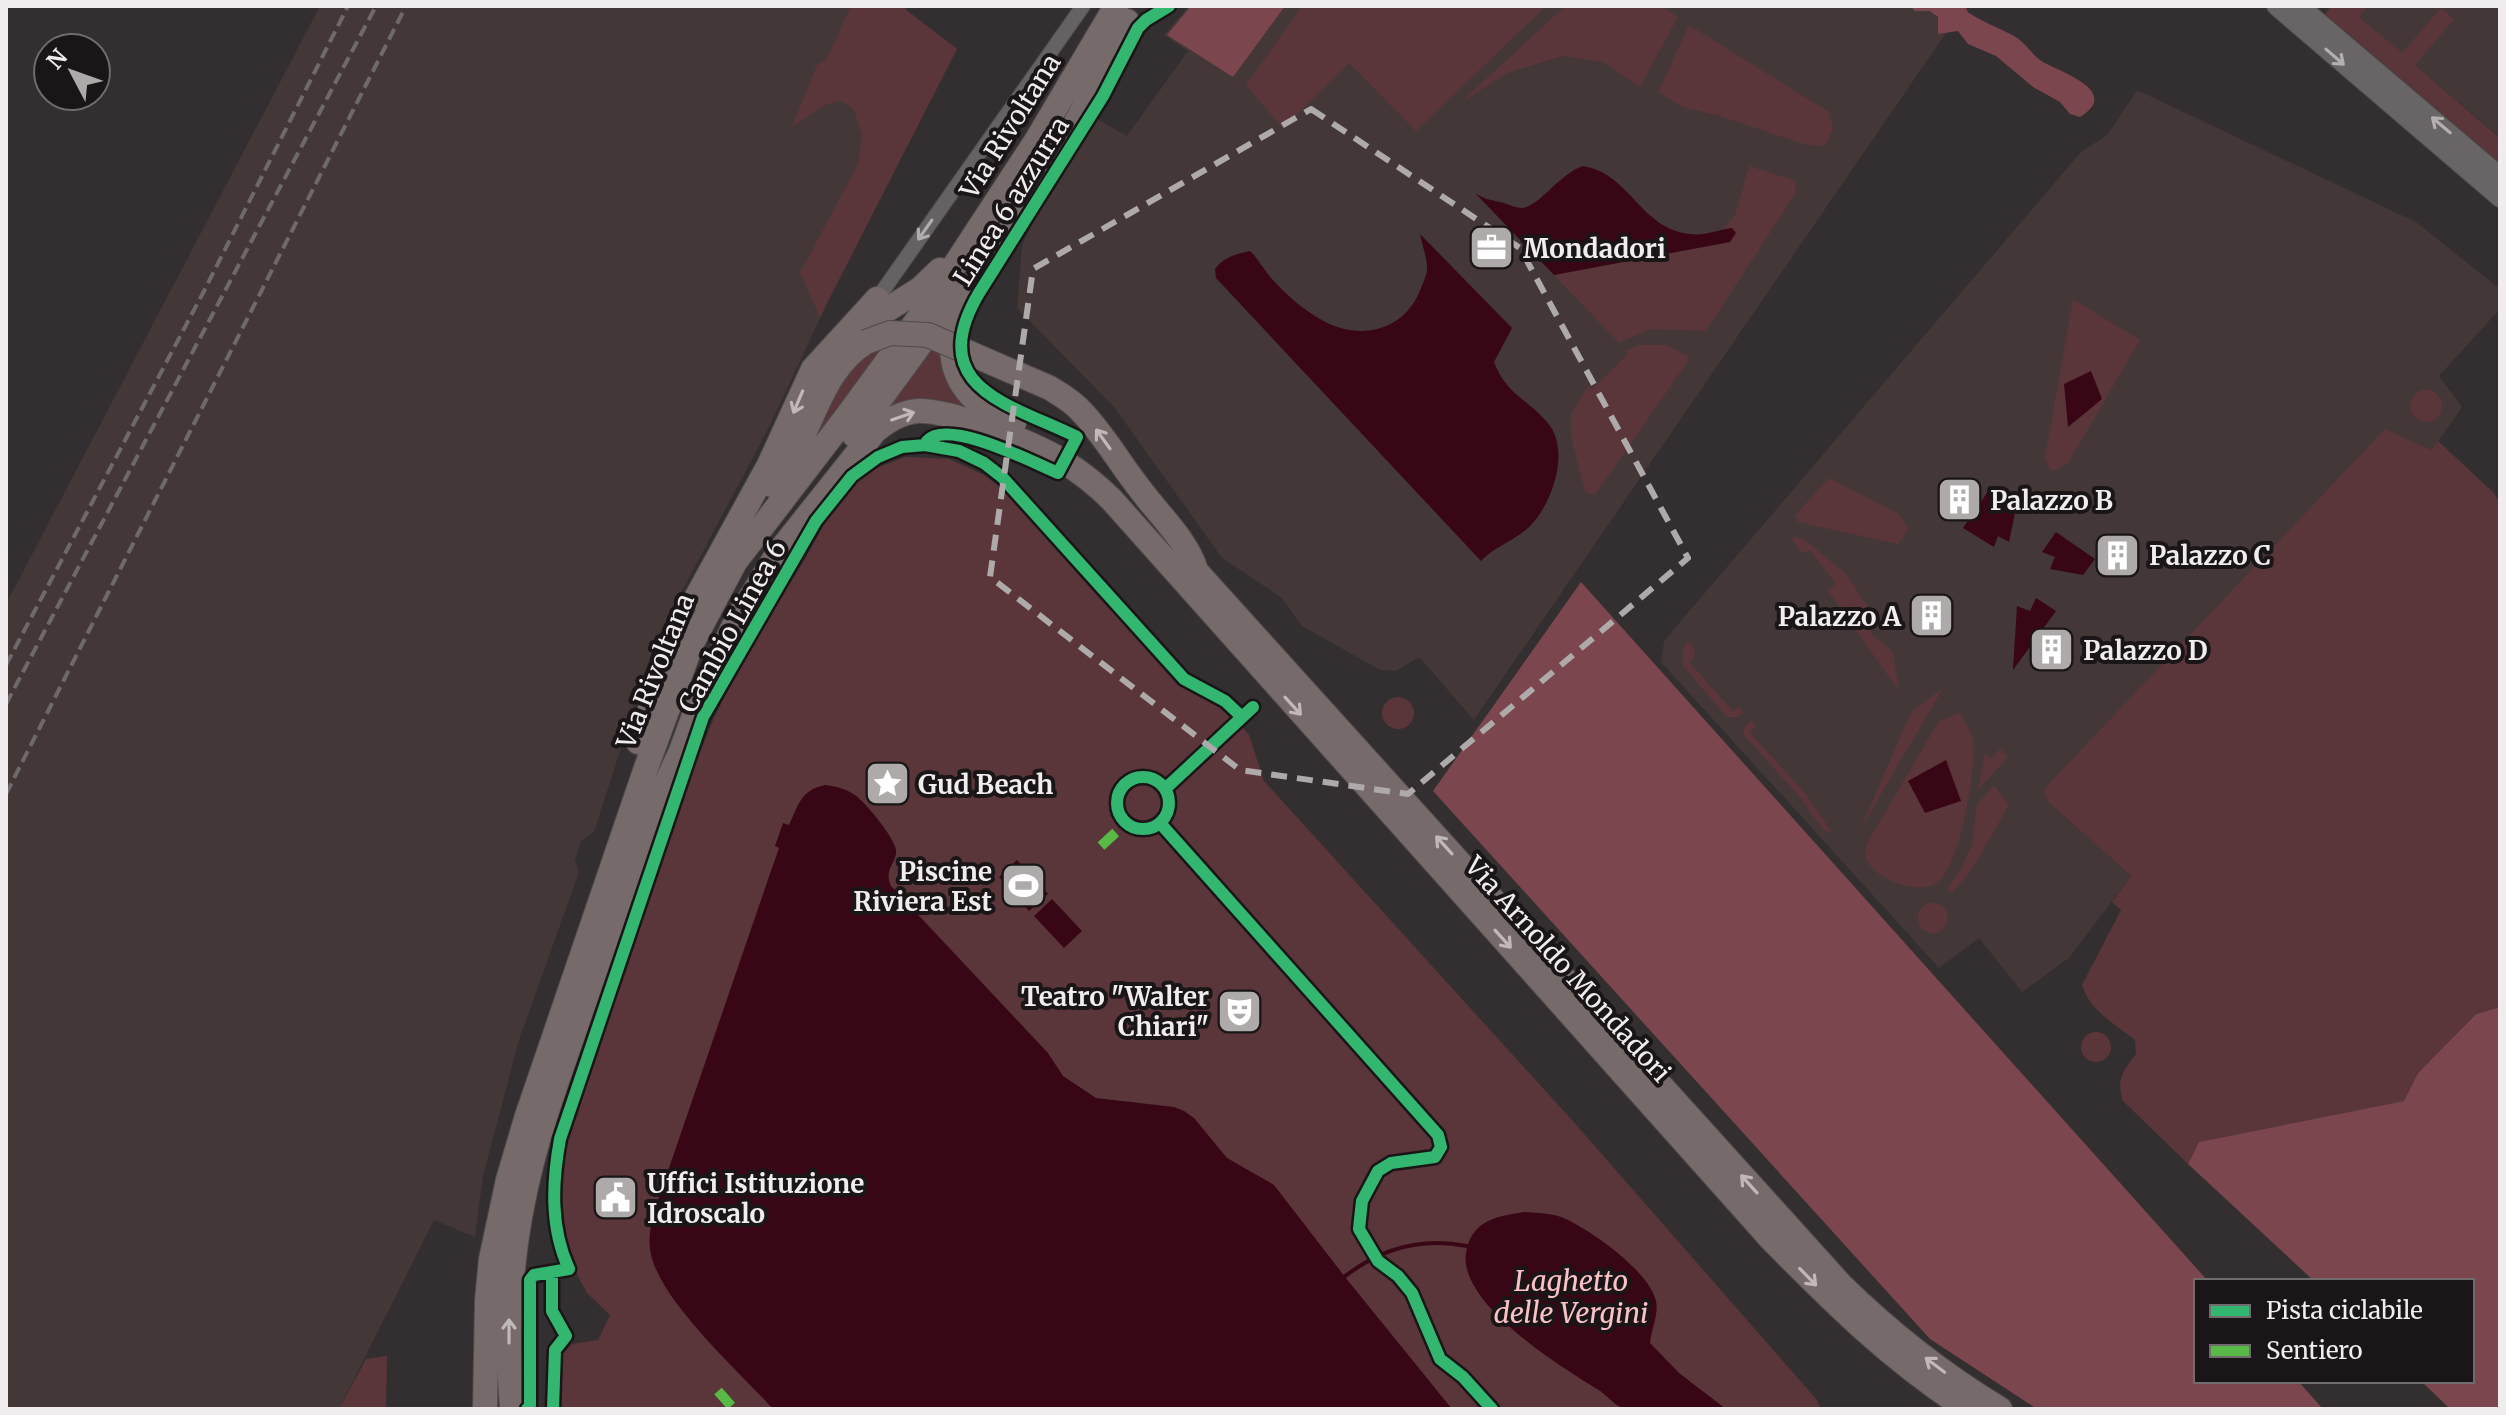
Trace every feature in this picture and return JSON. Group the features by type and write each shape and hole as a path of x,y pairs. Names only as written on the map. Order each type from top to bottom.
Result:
{"highway":[{"path":"1126,11 1078,120 1038,189 966,298 953,330 953,364 960,381 983,408 1074,450 1105,473 1196,570"},
{"name":"Via Rivoltana","path":"485,1409 484,1329 491,1259 508,1180 527,1116 683,663 735,562 932,300 1126,11"},
{"name":"Via Rivoltana","path":"512,1409 508,1354 509,1303 528,1179 554,1091 696,684 721,628 750,578 959,292 1070,117 1126,11"},
{"path":"841,339 899,304 932,278 995,189 1025,158"},
{"path":"491,1259 494,1221 507,1156 593,878 660,677 685,619 769,465 813,369 877,299"},
{"path":"712,568 792,456 838,367 866,342 890,333 928,335 1050,388 1073,402 1172,528 1196,570"},
{"name":"Via Arnoldo Mondadori","path":"644,831 681,751 722,647 762,577 868,438 888,421 908,412 938,411 963,418 1055,457 1107,495 1771,1239 1870,1338 1967,1409"},
{"name":"Via Arnoldo Mondadori","path":"1196,570 1841,1285 1905,1342 2000,1409"}],"main road":[{"path":"2276,6 2500,198"},
{"path":"2300,6 2500,176"}],"street":[{"name":"Via Rivoltana","path":"877,299 1083,6"}],"highlighted area":[{"path":"1311,109 1520,248 1688,558 1408,794 1240,770 990,577 1033,269"}],"shaded area":[{"path":"320,6 906,6 905,9 957,49 840,276 768,429 655,642 594,832 581,841 575,860 579,872 519,1040 483,1176 475,1237 434,1220 339,1409 6,1409 6,604"},
{"path":"851,6 906,6 905,9 957,49 820,317 800,273 858,164 862,135 854,110 841,101 827,104 792,127 817,65 826,60"},
{"name":"Mondadori","path":"1189,6 1947,6 1959,14 1474,720 1419,657 1396,671 1380,670 1302,626 1282,598 1222,558 1114,407 1017,308 1022,246 1039,206 1095,118 1127,136 1188,51 1164,35"},
{"path":"1191,6 1285,6 1233,77 1167,35"},
{"path":"1302,6 1546,6 1416,131 1349,63 1283,128 1246,85"},
{"path":"1565,6 1660,6 1678,17 1640,87 1603,62 1562,56 1507,73 1459,104"},
{"path":"1910,6 1969,6 1966,9 1969,13 2014,36 2043,62 2083,83 2094,99 2091,108 2080,117 2070,114 2060,102 2033,87 1996,56 1968,44 1958,31 1938,34 1938,17 1930,11 1915,11"},
{"path":"2331,6 2368,6 2359,17 2402,53 2441,8 2454,19 2415,65 2500,138 2500,163 2325,14"},
{"path":"2345,6 2500,6 2500,137"},
{"path":"1689,25 1829,112 1833,129 1825,146 1807,145 1720,116 1682,107 1658,92"},
{"path":"2137,90 2416,222 2500,289 2500,309 2439,376 2462,407 2432,450 2050,804 2131,876 2069,958 2022,992 1979,938 1939,968 1661,662 1664,641 2080,153 2108,134"},
{"path":"1749,166 1796,181 1795,194 1706,331 1651,329 1619,343 1554,275 1730,242 1732,228 1723,229 1735,215"},
{"path":"2073,299 2140,340 2068,463 2051,472 2045,457"},
{"path":"887,344 796,462 852,362"},
{"path":"1638,345 1668,345 1687,356 1688,361 1595,495 1585,492 1571,437 1571,414 1588,386 1592,389 1628,354 1626,351"},
{"path":"929,346 938,349 982,413 882,417"},
{"path":"2426,390 2438,394 2442,406 2438,418 2426,422 2414,418 2410,406 2414,394"},
{"path":"2385,429 2431,450 2438,441 2494,493 2500,504 2500,1007 2476,1014 2418,1073 2404,1101 2199,1142 2188,1164 2123,1101 2121,1081 2136,1054 2135,1040 2097,1010 2082,985 2121,910 2112,902 2131,876 2048,802 2044,789"},
{"path":"905,457 949,459 984,475 1022,504 1181,685 1228,710 1249,735 1264,781 1571,1119 1817,1400 1821,1409 556,1409 559,1358 572,1344 598,1340 610,1315 587,1293 568,1257 559,1208 565,1142 681,798 714,718 750,646 804,561 836,502 861,474"},
{"path":"1829,478 1899,514 1909,530 1898,544 1798,522 1795,516"},
{"path":"1790,537 1804,539 1846,574 1870,610 1871,634 1890,649 1894,657 1899,691 1828,591 1836,584 1810,550 1802,553"},
{"path":"1581,582 2206,1279 2194,1279 2194,1383 2300,1383 2323,1409 2037,1409 1930,1339 1433,791"},
{"path":"1688,641 1694,648 1695,657 1689,662 1733,711 1739,707 1743,713 1738,717 1727,717 1683,666 1683,648"},
{"path":"1943,688 1859,832 1911,712"},
{"path":"1398,697 1409,702 1414,713 1409,724 1398,729 1387,724 1382,713 1387,702"},
{"path":"1960,713 1974,747 1969,796 1955,854 1941,879 1933,885 1912,887 1889,880 1871,867 1866,859 1868,841 1939,721"},
{"path":"1751,721 1756,726 1750,733 1806,794 1832,832 1824,831 1800,797 1743,734 1745,726"},
{"path":"2000,749 2008,757 1978,790 1985,754 1991,759"},
{"path":"1994,785 2009,805 1972,869 1952,893 1947,889 1961,869 1972,844 1977,804"},
{"path":"1933,903 1944,907 1948,918 1944,929 1933,933 1922,929 1918,918 1922,907"},
{"path":"2500,1007 2500,1406 2498,1409 2450,1409 2423,1383 2474,1383 2474,1279 2312,1279 2188,1164 2199,1142 2404,1101 2418,1073 2476,1014"},
{"path":"2096,1032 2107,1036 2111,1047 2107,1058 2096,1062 2085,1058 2081,1047 2085,1036"},
{"path":"387,1356 386,1409 339,1409 366,1359"}],"water":[{"path":"1583,166 1613,179 1647,212 1673,230 1706,234 1732,228 1736,233 1730,242 1554,275 1475,193 1522,208 1535,202"},
{"path":"1420,234 1512,328 1494,362 1511,389 1547,422 1558,446 1556,475 1539,515 1525,530 1481,561 1216,278 1215,269 1222,262 1250,251 1283,291 1314,315 1350,330 1379,329 1404,315 1421,288 1427,267"},
{"path":"2091,371 2102,399 2068,427 2064,384"},
{"path":"1989,490 2016,508 2009,542 1998,536 1994,547 1963,528"},
{"path":"2056,532 2095,559 2083,575 2050,569 2055,557 2042,552"},
{"path":"2036,598 2056,611 2013,670 2017,606 2030,611"},
{"path":"1946,760 1961,801 1925,813 1908,781"},
{"path":"825,785 852,793 872,812 896,850 889,870 891,886 1048,1053 1063,1076 1096,1098 1174,1107 1184,1111 1194,1118 1227,1158 1274,1185 1452,1409 773,1409 701,1333 667,1289 656,1268 650,1236 658,1200 779,848 775,846 783,823 789,825 805,795"},
{"name":"Piscine Riviera Est","path":"1017,860 1048,894 1029,911 999,877"},
{"name":"Piscine Riviera Est","path":"1052,899 1082,931 1064,948 1034,916"},
{"name":"Laghetto delle Vergini","path":"1524,1212 1551,1214 1566,1219 1632,1265 1651,1289 1656,1301 1650,1343 1679,1373 1726,1409 1622,1408 1512,1329 1476,1289 1467,1268 1467,1248 1481,1225"}],"waterway":[{"path":"1344,1277 1372,1259 1402,1247 1434,1243 1467,1246"}],"railway":[{"path":"6,665 203,293 348,6"},
{"path":"6,704 376,6"},
{"path":"6,794 406,6"}],"marked path":[{"path":"1101,846 1126,823"},
{"path":"718,1391 734,1409"}],"cycle path":[{"name":"Linea 6 azzurra","path":"927,441 938,435 971,438 1058,473 1077,437 1002,402 982,388 968,372 961,351 964,325 979,293 1103,96 1138,28 1169,6"},
{"name":"Cambio Linea 6","path":"527,1409 530,1405 530,1280 534,1275 569,1269 558,1238 554,1205 560,1139 703,717 816,521 852,476 878,457 902,447 925,445 959,451 984,463 1002,477 1184,679 1225,701 1242,717"},
{"path":"1165,789 1253,707"},
{"path":"1143,777 1161,785 1169,803 1161,821 1143,829 1125,821 1117,803 1125,785 1143,777"},
{"path":"1160,823 1438,1135 1441,1147 1435,1157 1391,1163 1378,1171 1362,1201 1359,1229 1378,1261 1398,1276 1412,1293 1440,1359 1463,1377 1492,1409"},
{"path":"552,1274 552,1311 566,1336 555,1350 553,1409"}],"place":[{"name":"Mondadori","path":"1492,248"},
{"name":"Palazzo B","path":"1959,500"},
{"name":"Palazzo C","path":"2118,555"},
{"name":"Palazzo A","path":"1932,616"},
{"name":"Palazzo D","path":"2052,650"},
{"name":"Gud Beach","path":"887,784"},
{"name":"Piscine Riviera Est","path":"1023,886"},
{"name":"Teatro \"Walter Chiari\"","path":"1240,1011"},
{"name":"Uffici Istituzione Idroscalo","path":"616,1198"}]}
